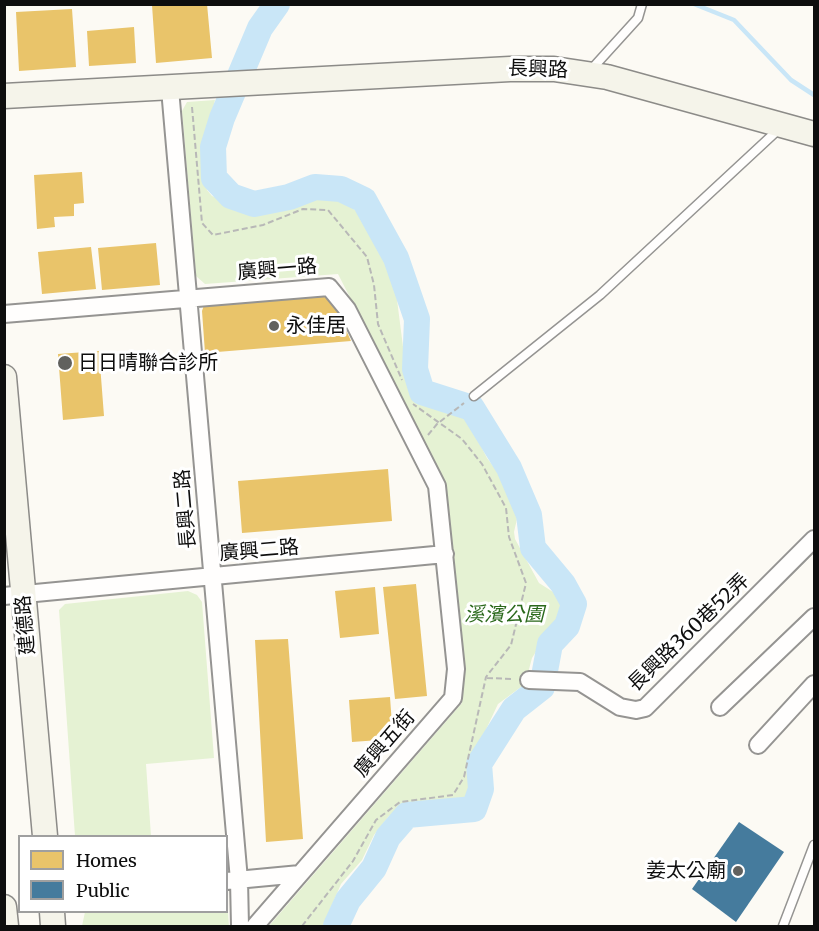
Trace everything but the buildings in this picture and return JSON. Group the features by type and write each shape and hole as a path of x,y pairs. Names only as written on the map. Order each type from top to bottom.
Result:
{"main road":[{"name":"長興路","path":"170,89 224,84 510,69 554,69 588,73 814,134"},
{"path":"4,96 170,89"},
{"name":"建德路","path":"4,377 14,595 45,835"},
{"path":"4,907 6,927"}],"street":[{"name":"長興二路","path":"170,89 213,576 233,880 240,927"},
{"name":"廣興一路","path":"4,314 329,287 347,309 437,486 445,554"},
{"name":"長興路360巷52弄","path":"529,680 580,682 620,707 636,710 645,708 814,539"},
{"name":"廣興二路","path":"14,595 445,554"},
{"name":"廣興五街","path":"255,927 453,698 456,669 445,554"},
{"path":"720,707 814,616"},
{"path":"758,745 814,684"},
{"path":"233,880 300,874"}],"lane":[{"path":"588,73 638,18 642,4"},
{"path":"474,396 600,295 782,125"},
{"path":"783,927 814,845"}],"path":[{"path":"192,107 202,223 213,235 263,225 303,209 327,210 367,257 375,285 378,324 404,384"},
{"path":"418,447 437,424 474,396"},
{"path":"302,927 353,861 376,820 400,802 453,795 464,777 486,677 511,645 526,583 509,537 506,508 482,464 462,440 437,424 412,403"},
{"path":"486,677 529,680"}],"green space":[{"name":"溪濱公園","path":"215,100 203,150 207,190 212,196 250,211 284,207 305,195 323,193 336,195 356,211 378,245 395,284 407,378 411,391 425,402 448,405 470,424 487,458 519,500 515,539 539,583 561,597 565,606 532,658 525,684 498,704 474,755 471,773 473,800 451,805 414,808 389,816 374,835 362,860 341,884 323,926 269,926 462,703 463,675 446,486 338,274 205,284 196,276 182,111 187,102"},
{"path":"188,591 197,595 202,602 214,758 146,764 151,835 75,835 59,610 65,604"},
{"path":"85,913 228,913 229,926 82,926"}],"waterway":[{"path":"277,4 260,28 222,118 213,147 214,178 231,196 254,204 289,197 315,187 341,189 364,200 396,258 417,319 415,369 422,392 472,408 509,468 529,515 533,548 563,584 574,604 567,626 550,644 542,687 514,709 479,764 481,789 474,809 407,815 388,837 374,868 348,900 336,926"},
{"path":"694,4 734,20 791,80 814,95"}],"place":[{"name":"永佳居","path":"274,326"},
{"name":"日日晴聯合診所","path":"65,363"},
{"name":"姜太公廟","path":"738,871"}]}
